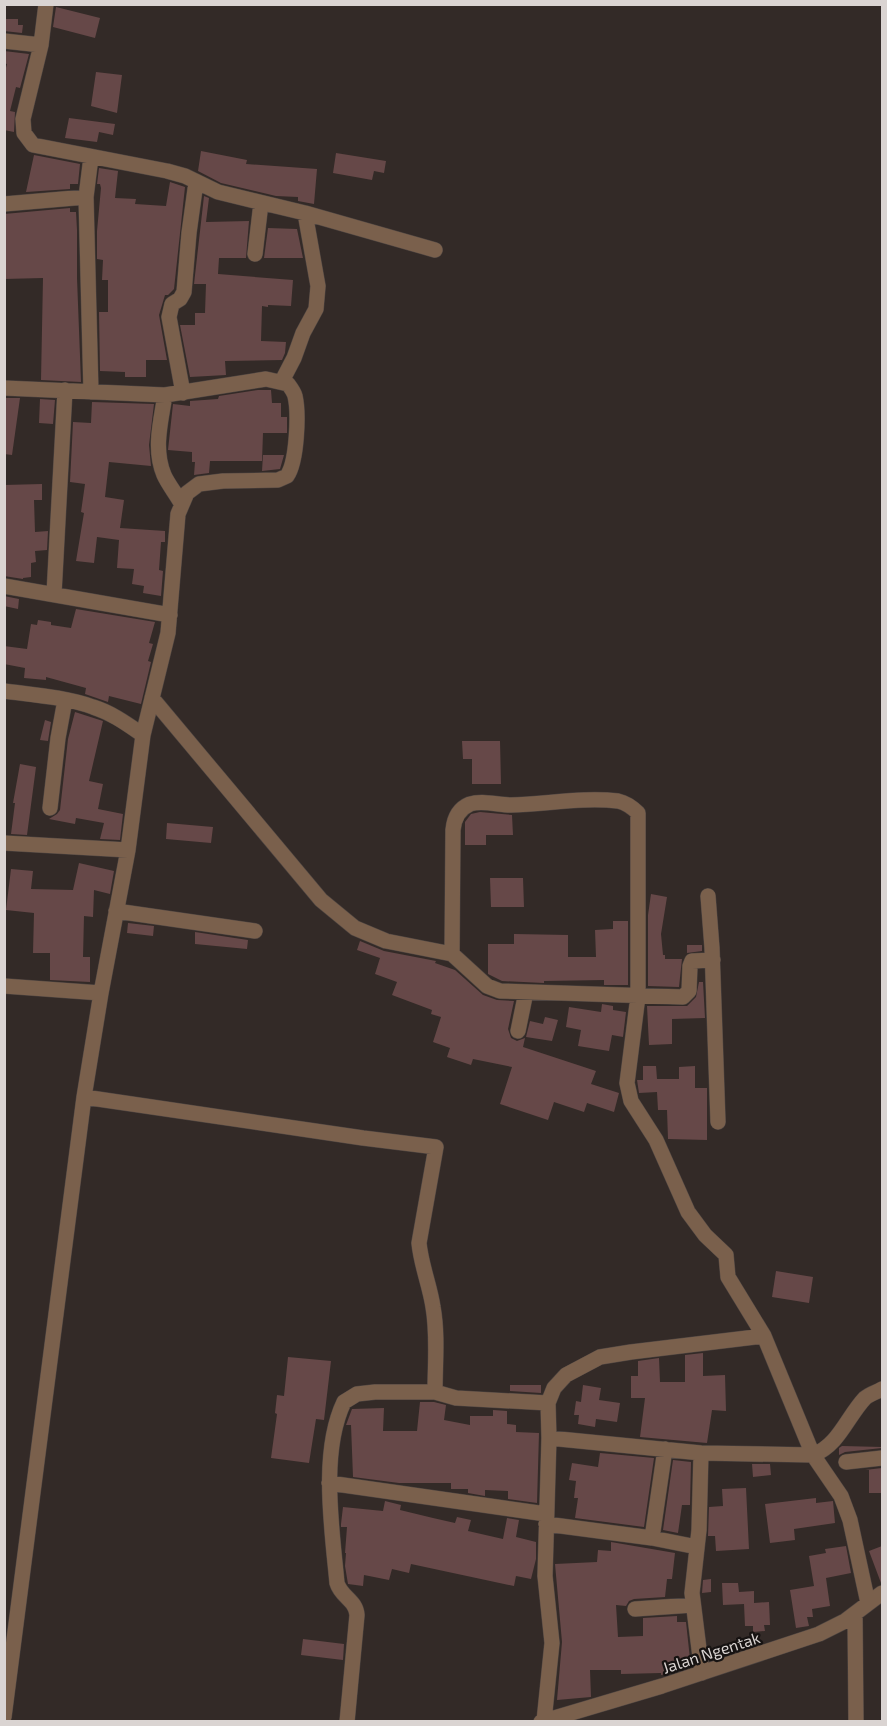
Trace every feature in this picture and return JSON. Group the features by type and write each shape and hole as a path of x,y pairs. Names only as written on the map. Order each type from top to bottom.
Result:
{"street":[{"path":"46,4 41,45 23,119 25,137 37,147 167,171 218,192 305,213 435,250"},
{"path":"4,41 41,45"},
{"path":"91,157 86,197 91,392"},
{"path":"183,393 169,318 172,304 180,299 184,292 196,182"},
{"path":"4,204 86,197"},
{"path":"255,254 261,203"},
{"path":"282,381 316,309 318,286 305,213"},
{"path":"4,388 165,395 266,380 282,381 288,384 296,404 294,452 289,474 278,480 199,484 187,493 182,502 176,529 170,615 165,648 144,733 128,850 84,1097 4,1717"},
{"path":"54,594 65,390"},
{"path":"165,395 159,432 160,463 164,475 182,502"},
{"path":"4,586 170,615"},
{"path":"4,691 93,706 144,733"},
{"path":"50,808 65,700"},
{"path":"151,703 321,900 331,911 355,928 386,941 428,947 452,954 487,986 500,991 686,996 689,991 691,962 713,960"},
{"path":"452,954 453,830 460,811 476,803 510,805 602,800 620,801 630,805 638,813 638,996 627,1083 631,1101 656,1140 688,1212 705,1235 726,1255 727,1269 764,1336 820,1451 850,1520 868,1604"},
{"path":"4,843 128,850"},
{"path":"708,896 713,960 718,1122"},
{"path":"116,911 255,931"},
{"path":"4,986 101,993"},
{"path":"518,1031 526,992"},
{"path":"84,1097 436,1147 419,1243 435,1323 435,1392"},
{"path":"542,1721 552,1642 545,1576 548,1403 554,1388 566,1375 600,1357 764,1336"},
{"path":"549,1438 700,1453 820,1451 849,1422 867,1397 882,1389"},
{"path":"347,1722 357,1615 354,1603 338,1588 329,1483 336,1430 342,1405 347,1398 357,1394 375,1392 435,1392 456,1398 548,1403"},
{"path":"652,1538 665,1449"},
{"path":"700,1453 700,1516 692,1581 702,1673"},
{"path":"846,1462 882,1458"},
{"path":"329,1483 697,1547"},
{"name":"Jalan Ngentak","path":"542,1721 702,1673 819,1634 855,1614 882,1593"},
{"path":"635,1609 693,1605"},
{"path":"855,1614 856,1722"}],"building":[{"path":"56,7 100,18 95,38 53,27"},
{"path":"4,19 18,19 18,25 23,25 22,33 4,31"},
{"path":"4,51 29,54 20,88 16,87 10,111 15,112 14,132 4,130 4,75 7,64 4,63"},
{"path":"96,72 122,75 117,113 91,106"},
{"path":"69,118 115,124 113,135 99,132 97,142 65,138"},
{"path":"201,151 247,160 246,164 317,169 314,204 298,201 298,197 276,196 221,183 198,171"},
{"path":"336,153 386,161 384,173 374,171 372,180 333,173"},
{"path":"34,155 80,164 78,184 70,184 70,189 26,192"},
{"path":"99,168 118,171 115,198 136,199 135,204 166,206 170,182 185,187 174,289 165,295 159,315 167,360 146,360 146,377 125,377 125,372 100,371 99,312 108,312 108,280 102,280 103,260 97,259 101,188 100,184 97,184"},
{"path":"204,196 209,198 206,222 249,221 246,258 219,258 218,274 293,280 291,306 262,306 261,341 286,342 282,360 225,361 226,375 190,377 180,325 195,325 195,313 205,313 206,284 194,284"},
{"path":"70,208 70,212 76,212 81,382 41,380 43,278 4,279 4,214"},
{"path":"268,228 297,229 303,258 264,258"},
{"path":"271,390 272,403 281,403 281,417 287,417 287,433 263,433 262,461 210,461 209,473 194,475 195,462 192,462 192,452 168,450 173,404 190,406 190,401 218,399 219,396"},
{"path":"4,398 20,398 12,455 4,454"},
{"path":"40,399 55,400 53,424 39,423"},
{"path":"92,402 154,404 149,445 151,466 109,462 105,497 124,500 120,528 165,531 165,542 161,542 159,570 163,571 161,596 143,593 144,586 132,584 134,569 117,568 119,540 97,537 94,563 76,561 84,513 81,512 85,484 70,482 73,422 91,423"},
{"path":"263,455 284,455 280,469 262,471"},
{"path":"42,484 42,500 34,500 35,532 48,531 47,550 35,551 36,562 31,563 31,577 23,579 4,576 4,485"},
{"path":"4,596 19,599 18,609 4,606"},
{"path":"76,609 155,622 149,643 153,644 148,661 151,662 141,704 109,696 108,702 85,694 86,688 46,677 46,680 24,678 25,668 4,664 4,646 27,649 31,624 37,625 38,620 71,628"},
{"path":"75,712 103,721 89,781 103,784 98,809 123,814 120,840 100,839 104,823 76,818 75,824 49,819 60,810 68,739"},
{"path":"45,720 51,722 48,741 40,740"},
{"path":"462,741 500,741 501,784 472,784 472,759 463,759"},
{"path":"20,764 36,767 27,835 11,834 15,803 13,803"},
{"path":"480,812 512,815 513,835 486,835 486,845 465,845 465,822 471,814"},
{"path":"167,823 213,827 211,843 166,839"},
{"path":"79,863 114,871 110,894 94,890 93,917 84,916 83,957 90,957 90,982 50,980 50,953 33,953 34,913 6,910 11,869 33,871 31,889 73,890"},
{"path":"490,878 523,878 524,907 491,907"},
{"path":"651,894 667,897 661,934 663,955 665,959 682,959 679,987 648,986 648,915"},
{"path":"613,921 628,921 628,985 604,985 604,980 544,981 544,983 502,981 488,974 488,944 514,944 514,934 568,935 568,957 596,957 595,930 613,929"},
{"path":"128,923 154,926 153,936 127,933"},
{"path":"195,932 248,940 247,949 195,944"},
{"path":"360,941 384,951 436,961 435,963 455,970 483,995 497,1000 514,1001 508,1029 511,1038 517,1041 525,1038 523,1047 596,1071 591,1084 619,1093 614,1112 587,1103 584,1112 554,1102 548,1120 500,1104 512,1067 473,1059 471,1065 447,1057 450,1048 433,1042 441,1017 431,1014 432,1010 392,995 397,982 375,974 380,958 357,950"},
{"path":"687,945 702,945 702,951 687,953"},
{"path":"699,982 703,982 705,1018 672,1019 672,1044 649,1045 647,1006 687,1006 696,997"},
{"path":"602,1004 613,1006 613,1010 626,1012 623,1037 612,1035 609,1051 578,1046 581,1030 566,1027 569,1007 601,1012"},
{"path":"545,1017 558,1020 552,1041 526,1037 530,1021 543,1024"},
{"path":"643,1066 656,1066 657,1079 679,1079 679,1067 695,1066 695,1088 707,1088 707,1140 668,1139 667,1110 658,1110 657,1092 639,1093 637,1080 643,1080"},
{"path":"776,1271 813,1277 809,1303 772,1297"},
{"path":"703,1353 703,1376 725,1375 726,1411 712,1410 707,1443 640,1437 645,1398 631,1398 631,1376 638,1376 638,1361 659,1358 660,1382 685,1382 685,1355"},
{"path":"288,1357 331,1361 324,1420 316,1419 309,1463 271,1458 277,1414 275,1413 277,1395 284,1396"},
{"path":"510,1385 541,1385 541,1393 510,1391"},
{"path":"583,1385 601,1388 599,1400 620,1403 617,1422 596,1419 595,1427 578,1424 579,1415 574,1415 576,1401 581,1402"},
{"path":"420,1402 446,1405 444,1420 470,1425 470,1416 493,1416 493,1410 507,1411 507,1424 516,1425 516,1432 539,1433 537,1503 508,1499 508,1491 485,1490 485,1496 468,1493 468,1489 451,1489 451,1483 399,1483 353,1477 351,1425 346,1425 352,1409 384,1408 383,1431 417,1431"},
{"path":"842,1446 882,1448 845,1452 839,1455 839,1448"},
{"path":"600,1453 654,1458 644,1527 575,1518 578,1498 574,1498 576,1481 569,1480 572,1463 598,1467"},
{"path":"673,1460 691,1462 690,1505 682,1505 678,1533 663,1530"},
{"path":"752,1464 770,1464 771,1475 753,1477"},
{"path":"882,1468 882,1493 869,1493 869,1470 865,1470"},
{"path":"746,1488 749,1549 716,1551 715,1536 708,1536 709,1507 723,1506 722,1489"},
{"path":"816,1498 816,1503 833,1501 835,1523 794,1529 795,1540 770,1543 765,1504"},
{"path":"385,1501 401,1505 400,1510 455,1523 457,1517 471,1520 468,1531 503,1539 507,1518 519,1520 516,1537 536,1542 536,1559 531,1579 516,1576 514,1586 411,1564 409,1573 392,1569 389,1580 364,1575 363,1586 348,1584 345,1566 347,1527 341,1527 343,1507 383,1511"},
{"path":"611,1542 675,1553 672,1579 667,1579 665,1597 634,1599 626,1606 616,1605 618,1637 643,1636 643,1618 677,1616 677,1622 686,1622 690,1659 678,1659 678,1670 661,1675 661,1673 621,1674 621,1670 590,1670 591,1697 557,1700 562,1642 555,1564 597,1562 598,1550 611,1551"},
{"path":"846,1546 851,1573 826,1578 830,1606 812,1609 813,1617 807,1617 809,1626 796,1628 790,1590 814,1586 809,1556 826,1553 825,1549"},
{"path":"882,1546 882,1583 881,1583 869,1551"},
{"path":"711,1579 711,1592 702,1593 703,1580"},
{"path":"722,1583 738,1583 739,1592 754,1591 754,1603 769,1602 770,1625 764,1625 765,1631 753,1632 753,1626 745,1626 744,1604 723,1605"},
{"path":"303,1639 344,1644 343,1660 301,1655"}]}
